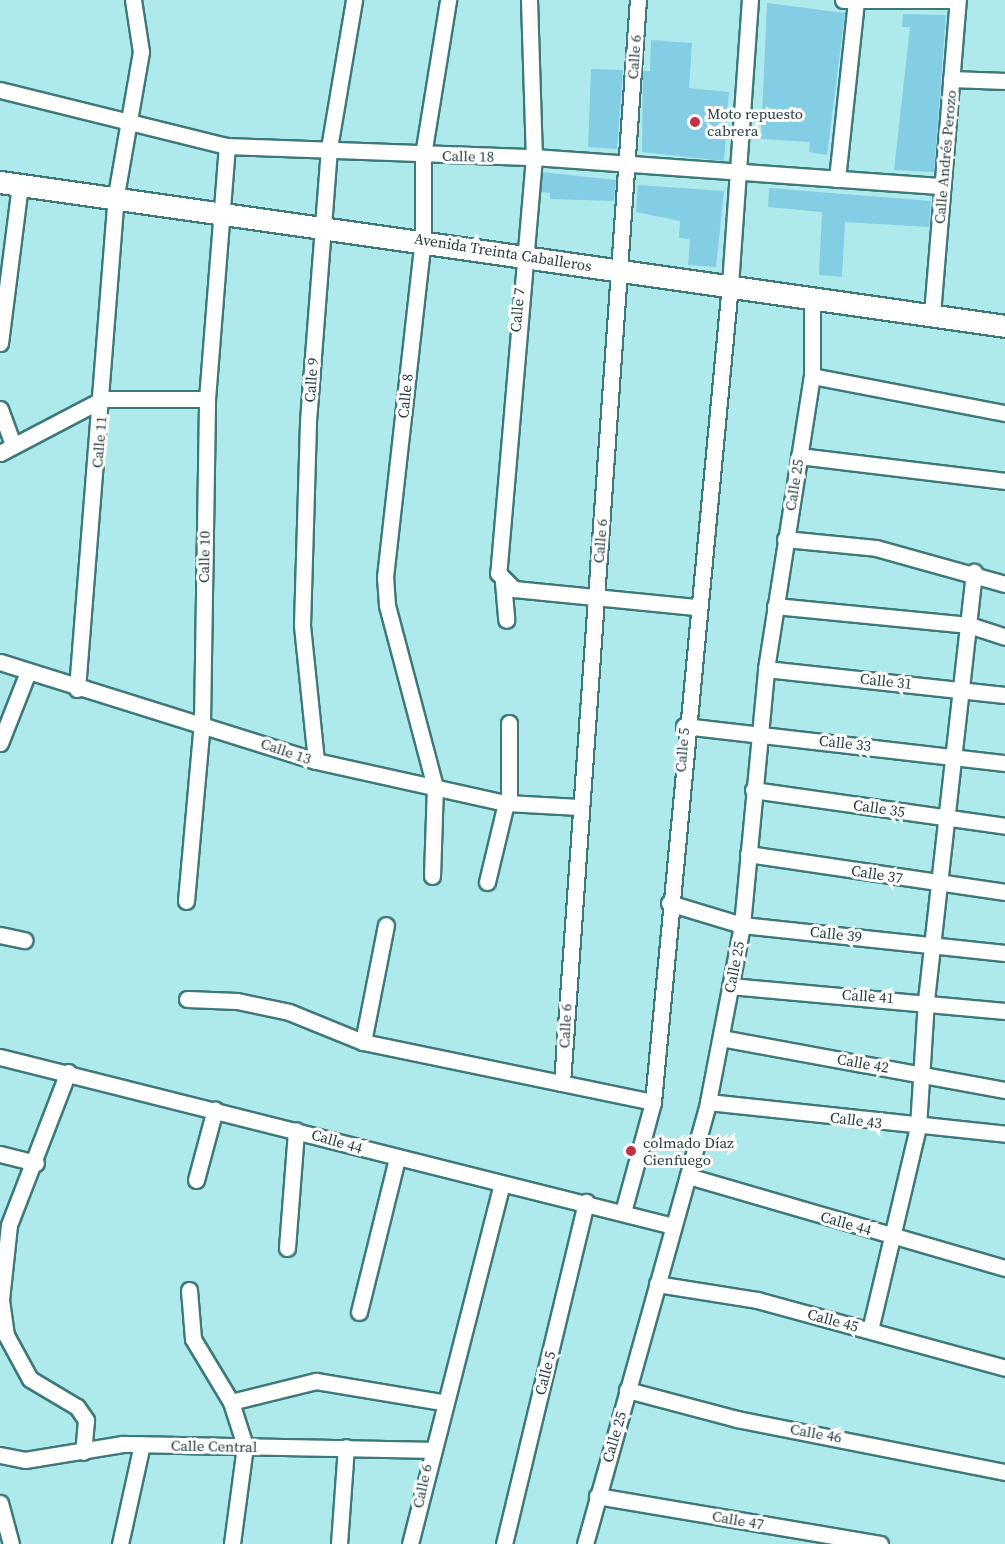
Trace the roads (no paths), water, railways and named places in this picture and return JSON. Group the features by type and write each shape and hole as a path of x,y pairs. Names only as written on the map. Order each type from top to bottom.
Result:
{"street":[{"name":"Calle 11","path":"77,689 103,399 116,195 141,52 133,0"},
{"name":"Calle 9","path":"316,761 302,626 322,224 329,148 354,0"},
{"name":"Calle 8","path":"432,876 435,787 385,590 423,239 423,156 448,0"},
{"name":"Calle 7","path":"506,620 503,582 497,568 522,255 534,157 529,0"},
{"name":"Calle 6","path":"562,1083 579,807 622,271 626,164 638,0"},
{"name":"Calle 5","path":"623,1212 652,1102 684,726 730,285 750,0"},
{"path":"837,179 851,1 957,0"},
{"name":"Calle Andrés Perozo","path":"932,314 957,0"},
{"path":"951,79 1005,81"},
{"name":"Calle 18","path":"0,90 228,146 329,148 423,156 534,157 942,186"},
{"name":"Calle 10","path":"186,902 202,722 207,399 228,146"},
{"path":"0,343 10,183"},
{"name":"Avenida Treinta Caballeros","path":"10,183 116,195 224,213 322,224 622,271 812,296 1005,326"},
{"name":"Calle 25","path":"585,1544 708,1102 742,925 758,734 766,669 812,376 812,296"},
{"path":"812,376 1005,413"},
{"path":"0,453 12,442 103,399 207,399"},
{"path":"0,409 12,442"},
{"path":"799,456 1005,482"},
{"path":"785,539 876,548 974,572 1005,584"},
{"path":"870,1330 894,1237 918,1127 926,1000 974,572"},
{"path":"503,582 514,589 595,599 696,607"},
{"path":"775,606 969,625 1005,637"},
{"name":"Calle 13","path":"0,662 77,689 202,722 316,761 507,803 579,807"},
{"name":"Calle 31","path":"766,669 1005,695"},
{"path":"0,743 28,672"},
{"path":"488,882 507,803 509,723"},
{"name":"Calle 33","path":"684,726 1005,763"},
{"name":"Calle 35","path":"753,790 1005,826"},
{"name":"Calle 37","path":"748,854 1005,892"},
{"name":"Calle 39","path":"669,903 742,925 933,943 1005,953"},
{"path":"363,1042 386,925"},
{"path":"0,935 24,940"},
{"name":"Calle 41","path":"730,986 926,1000 1005,1011"},
{"path":"187,999 237,1001 289,1012 363,1042 652,1102"},
{"name":"Calle 42","path":"721,1038 1005,1090"},
{"name":"Calle 44","path":"0,1057 296,1130 397,1159 586,1202 673,1226"},
{"path":"68,1072 36,1163 9,1225 1,1300 6,1335 30,1379 77,1407 86,1420 83,1452"},
{"name":"Calle 43","path":"708,1102 918,1127 1005,1134"},
{"path":"196,1180 215,1110"},
{"path":"288,1248 296,1130"},
{"path":"0,1154 36,1163"},
{"path":"359,1312 397,1159"},
{"name":"Calle 44","path":"688,1176 1005,1268"},
{"name":"Calle 6","path":"410,1544 442,1402 502,1184"},
{"name":"Calle 5","path":"504,1544 586,1202"},
{"name":"Calle 45","path":"657,1284 757,1300 1005,1368"},
{"path":"189,1290 193,1339 231,1402 245,1446 232,1544"},
{"path":"231,1402 316,1381 442,1402"},
{"name":"Calle 46","path":"627,1390 737,1419 1005,1472"},
{"path":"120,1544 142,1444"},
{"name":"Calle Central","path":"0,1455 25,1460 142,1444 430,1450"},
{"path":"339,1544 346,1447"},
{"name":"Calle 47","path":"597,1496 880,1544"},
{"path":"0,1503 11,1544"}],"place":[{"name":"Moto repuesto cabrera","path":"695,122"},
{"name":"colmado Díaz Cienfuego","path":"631,1151"}]}
